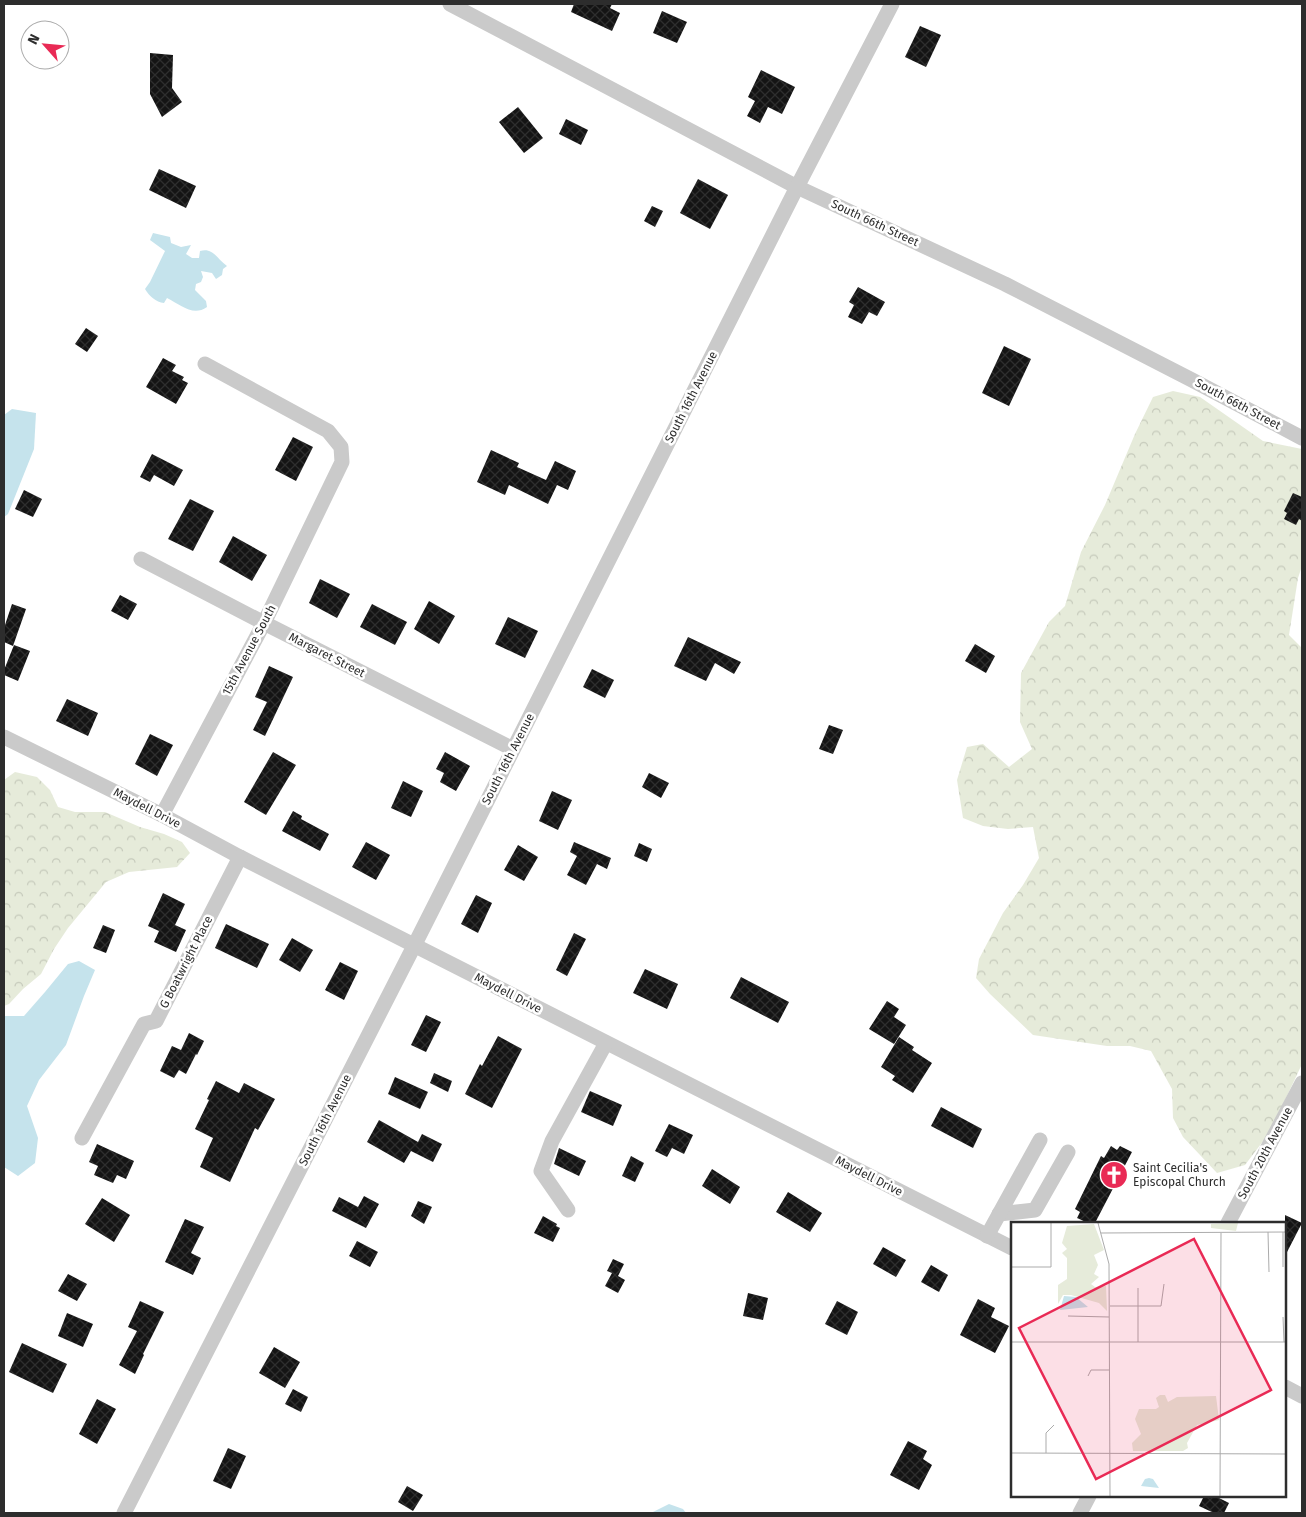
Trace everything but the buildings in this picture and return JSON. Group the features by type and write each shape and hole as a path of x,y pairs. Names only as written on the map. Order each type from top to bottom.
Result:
{"street":[{"name":"South 66th Street","path":"450,4 797,187 1005,284 1302,438"},
{"name":"South 16th Avenue","path":"124,1513 414,946 797,187 892,4"},
{"name":"15th Avenue South","path":"162,815 264,623 342,462 341,447 328,431 205,364"},
{"name":"Margaret Street","path":"141,559 513,749"},
{"name":"Maydell Drive","path":"4,737 162,815 414,946 1011,1248"},
{"name":"G Boatwright Place","path":"82,1138 144,1024 156,1021 240,857"},
{"path":"568,1210 541,1171 552,1141 606,1043"},
{"name":"South 20th Avenue","path":"1229,1222 1302,1083"},
{"path":"987,1236 1040,1140"},
{"path":"999,1214 1035,1210 1068,1152"},
{"path":"1286,1388 1302,1396"},
{"path":"1080,1513 1088,1497"}],"green space":[{"path":"1173,391 1200,397 1263,441 1302,449 1302,566 1298,578 1289,635 1302,648 1302,1064 1270,1132 1245,1165 1217,1173 1183,1137 1173,1118 1172,1089 1151,1051 1130,1046 1107,1046 1033,1035 976,978 979,959 1003,913 1039,858 1033,827 1008,829 983,826 963,818 957,780 967,747 983,744 1009,767 1032,749 1020,722 1021,673 1049,622 1065,606 1081,552 1105,505 1153,397"},
{"path":"15,772 37,777 50,790 58,807 75,812 105,812 182,842 190,853 177,867 129,872 106,882 68,928 41,974 9,1004 4,1006 4,780"}],"water":[{"path":"153,233 170,237 171,243 181,247 191,245 186,254 192,258 199,258 200,251 204,250 215,254 227,266 223,269 222,275 216,279 212,273 201,271 203,277 201,282 196,284 195,290 206,301 207,307 197,311 192,310 182,307 167,298 164,303 153,298 147,292 145,289 165,251 150,240"},
{"path":"12,409 36,413 34,449 8,514 4,517 4,415"},
{"path":"79,961 95,970 66,1045 39,1080 27,1106 38,1138 35,1163 18,1176 4,1167 4,1016 24,1016 68,964"},
{"path":"669,1504 683,1509 686,1513 651,1513"}],"place":[{"name":"Saint Cecilia's Episcopal Church","path":"1114,1175"}]}
